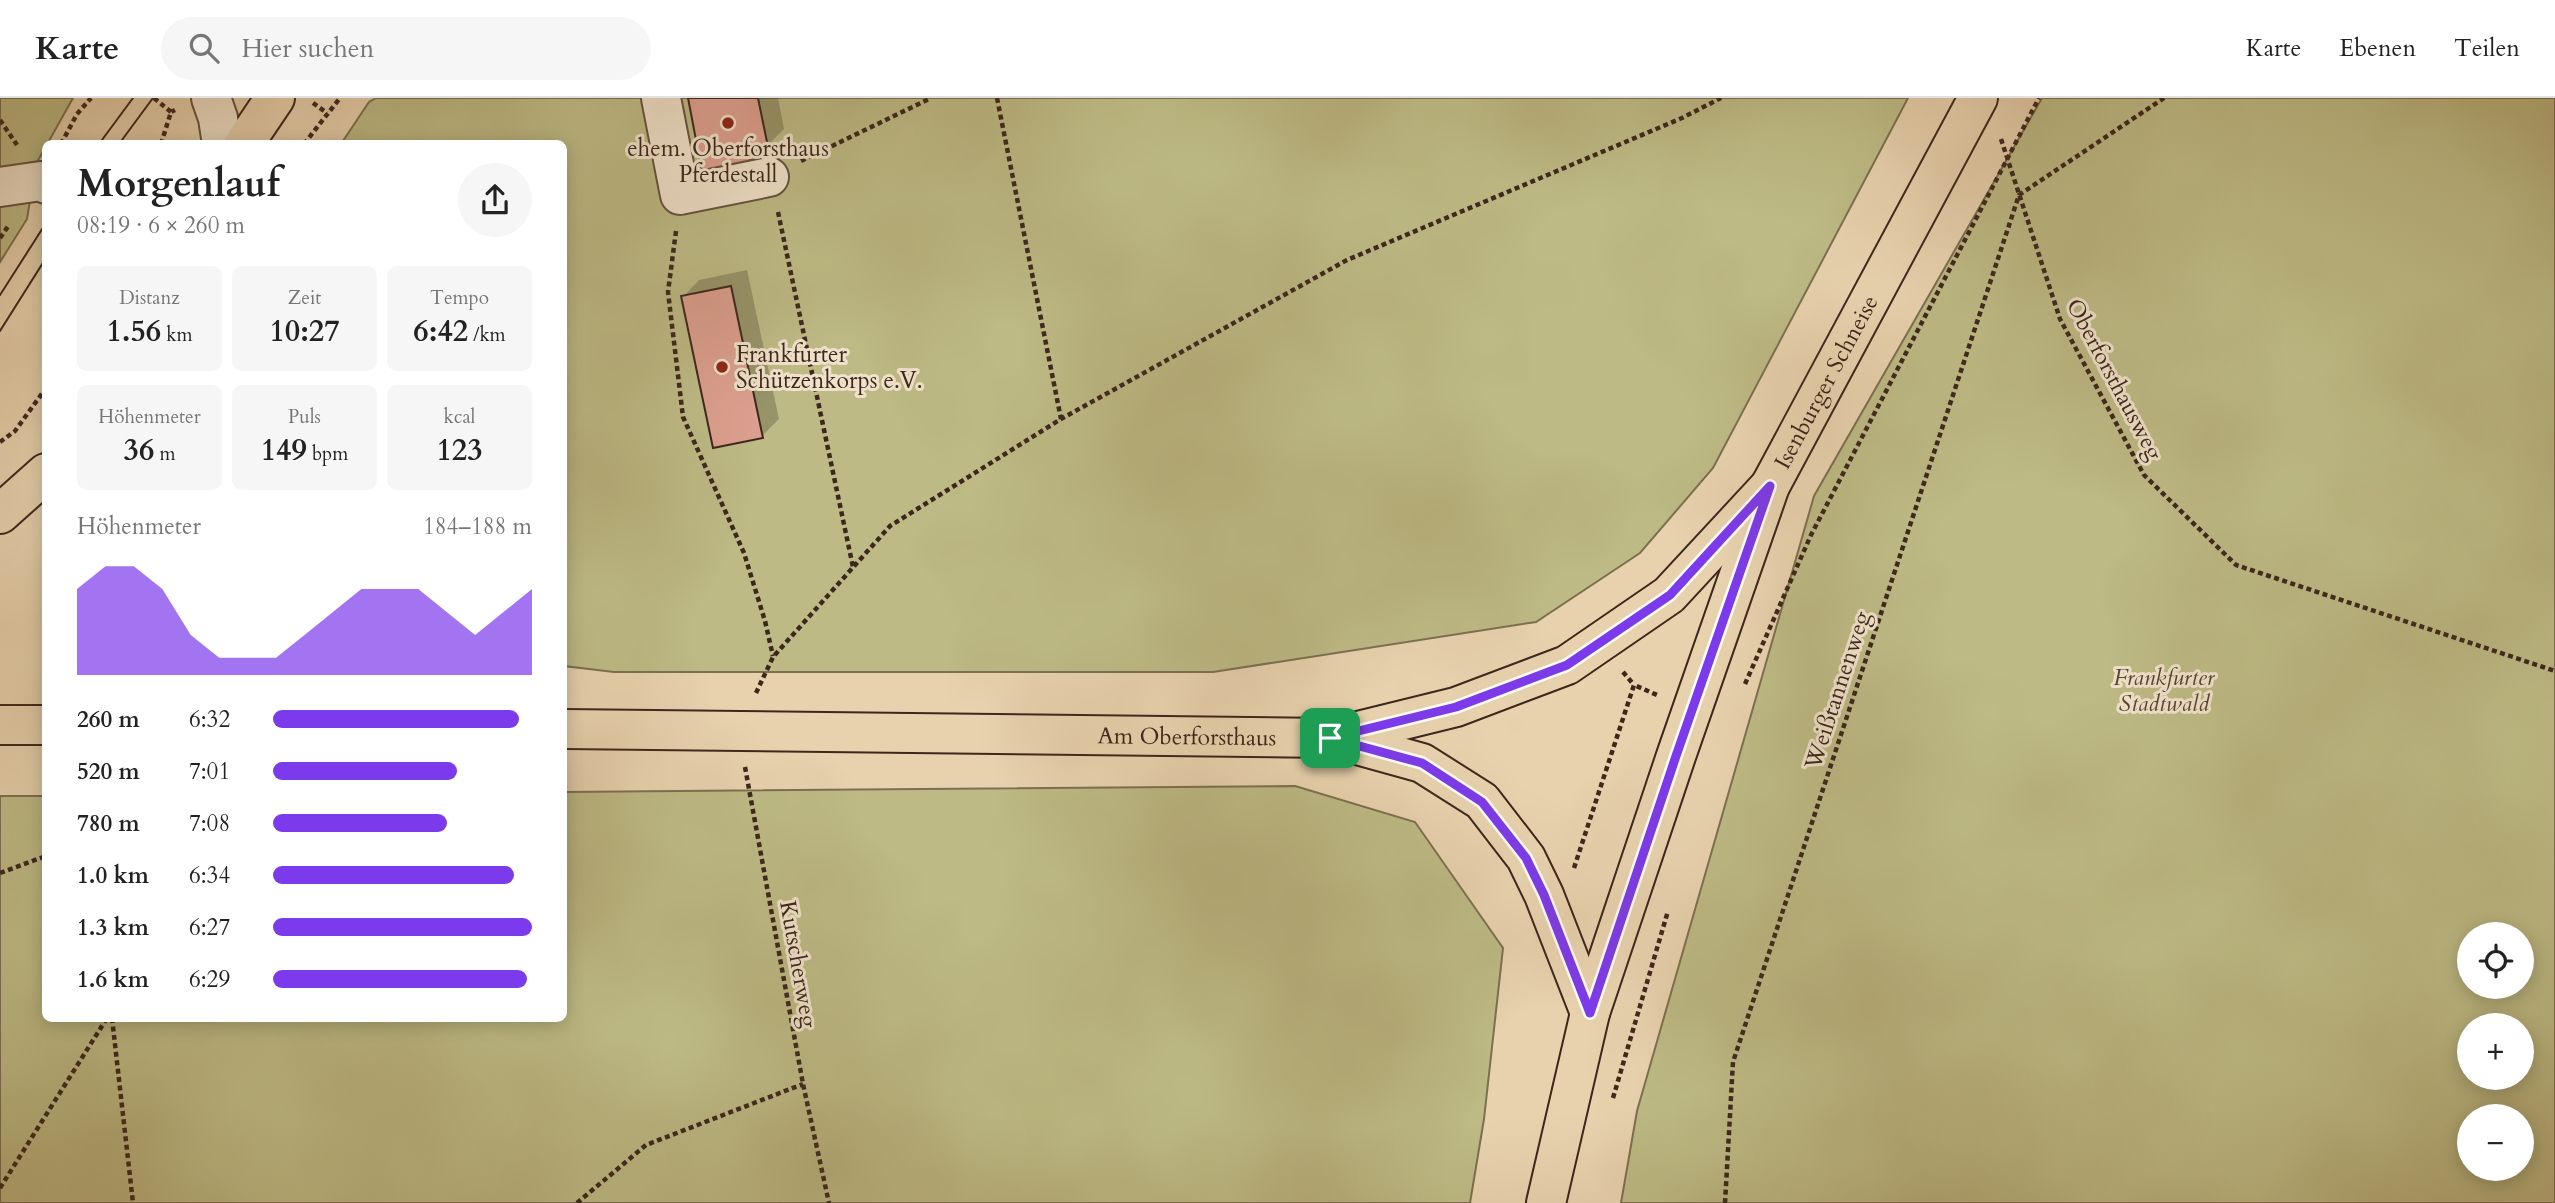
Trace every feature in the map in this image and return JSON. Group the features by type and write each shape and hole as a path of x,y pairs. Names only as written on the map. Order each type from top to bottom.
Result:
{"main road":[{"path":"247,140 275,98"},
{"name":"Isenburger Schneise","path":"1546,1203 1590,1013 1770,486 1978,98"},
{"path":"0,514 42,477"},
{"name":"Am Oberforsthaus","path":"567,729 1330,738 1456,707 1567,665 1670,595 1770,486"},
{"path":"0,725 42,724"},
{"path":"1330,738 1422,763 1482,802 1526,858 1544,895 1590,1013"}],"street":[{"path":"211,98 221,140"},
{"path":"661,98 680,195 769,177"},
{"path":"0,187 42,182"}],"path":[{"path":"63,140 76,114 91,98"},
{"path":"154,98 171,112 162,140"},
{"path":"307,140 340,98"},
{"path":"853,567 786,241 769,177 932,98"},
{"path":"997,98 1061,419"},
{"path":"738,731 773,657 890,526 1061,419 1347,260 1682,118 1721,98"},
{"path":"1742,691 1811,535 2039,98"},
{"path":"2019,195 2164,98"},
{"path":"320,109 327,113"},
{"name":"Oberforsthausweg","path":"1999,134 2060,319 2144,475 2236,565 2555,671"},
{"path":"680,195 668,292 683,417 744,553 773,657"},
{"name":"Weißtannenweg","path":"1725,1203 1733,1062 2019,195"},
{"path":"0,442 15,430 42,393"},
{"path":"1544,895 1570,881 1634,685 1692,709"},
{"name":"Kutscherweg","path":"738,731 803,1084 829,1203"},
{"path":"0,873 42,857"},
{"path":"1611,1106 1671,901"},
{"path":"0,1188 106,1022"},
{"path":"110,1022 133,1203"},
{"path":"577,1203 646,1145 803,1084"}],"green space":[{"path":"0,98 73,98 49,140 42,140 42,153 36,164 27,219 0,262"},
{"path":"376,98 1908,98 1713,468 1640,553 1536,622 1213,672 614,672 567,666 567,140 344,140 369,102"},
{"name":"Frankfurter Stadtwald","path":"2042,98 2555,98 2555,1203 1621,1203 1637,1111 1814,496"},
{"path":"1295,786 1415,822 1503,948 1484,1119 1470,1203 0,1203 0,796 42,796 42,1022 567,1022 567,792"}],"building":[{"name":"ehem. Oberforsthaus Pferdestall","path":"688,98 758,98 768,147 749,151 754,179 705,187"},
{"name":"Frankfurter Schützenkorps e.V.","path":"731,286 763,438 713,448 681,296"}],"tram line":[{"path":"102,140 133,98"},
{"path":"122,140 153,98"},
{"path":"0,295 42,229"},
{"path":"0,331 42,264"}],"place":[{"name":"ehem. Oberforsthaus Pferdestall","path":"728,123"},
{"name":"Frankfurter Schützenkorps e.V.","path":"722,367"}],"route":[{"path":"1770,486 1590,1013 1544,895 1526,858 1482,802 1422,763 1330,738 1456,707 1567,665 1670,595 1770,486"}]}
